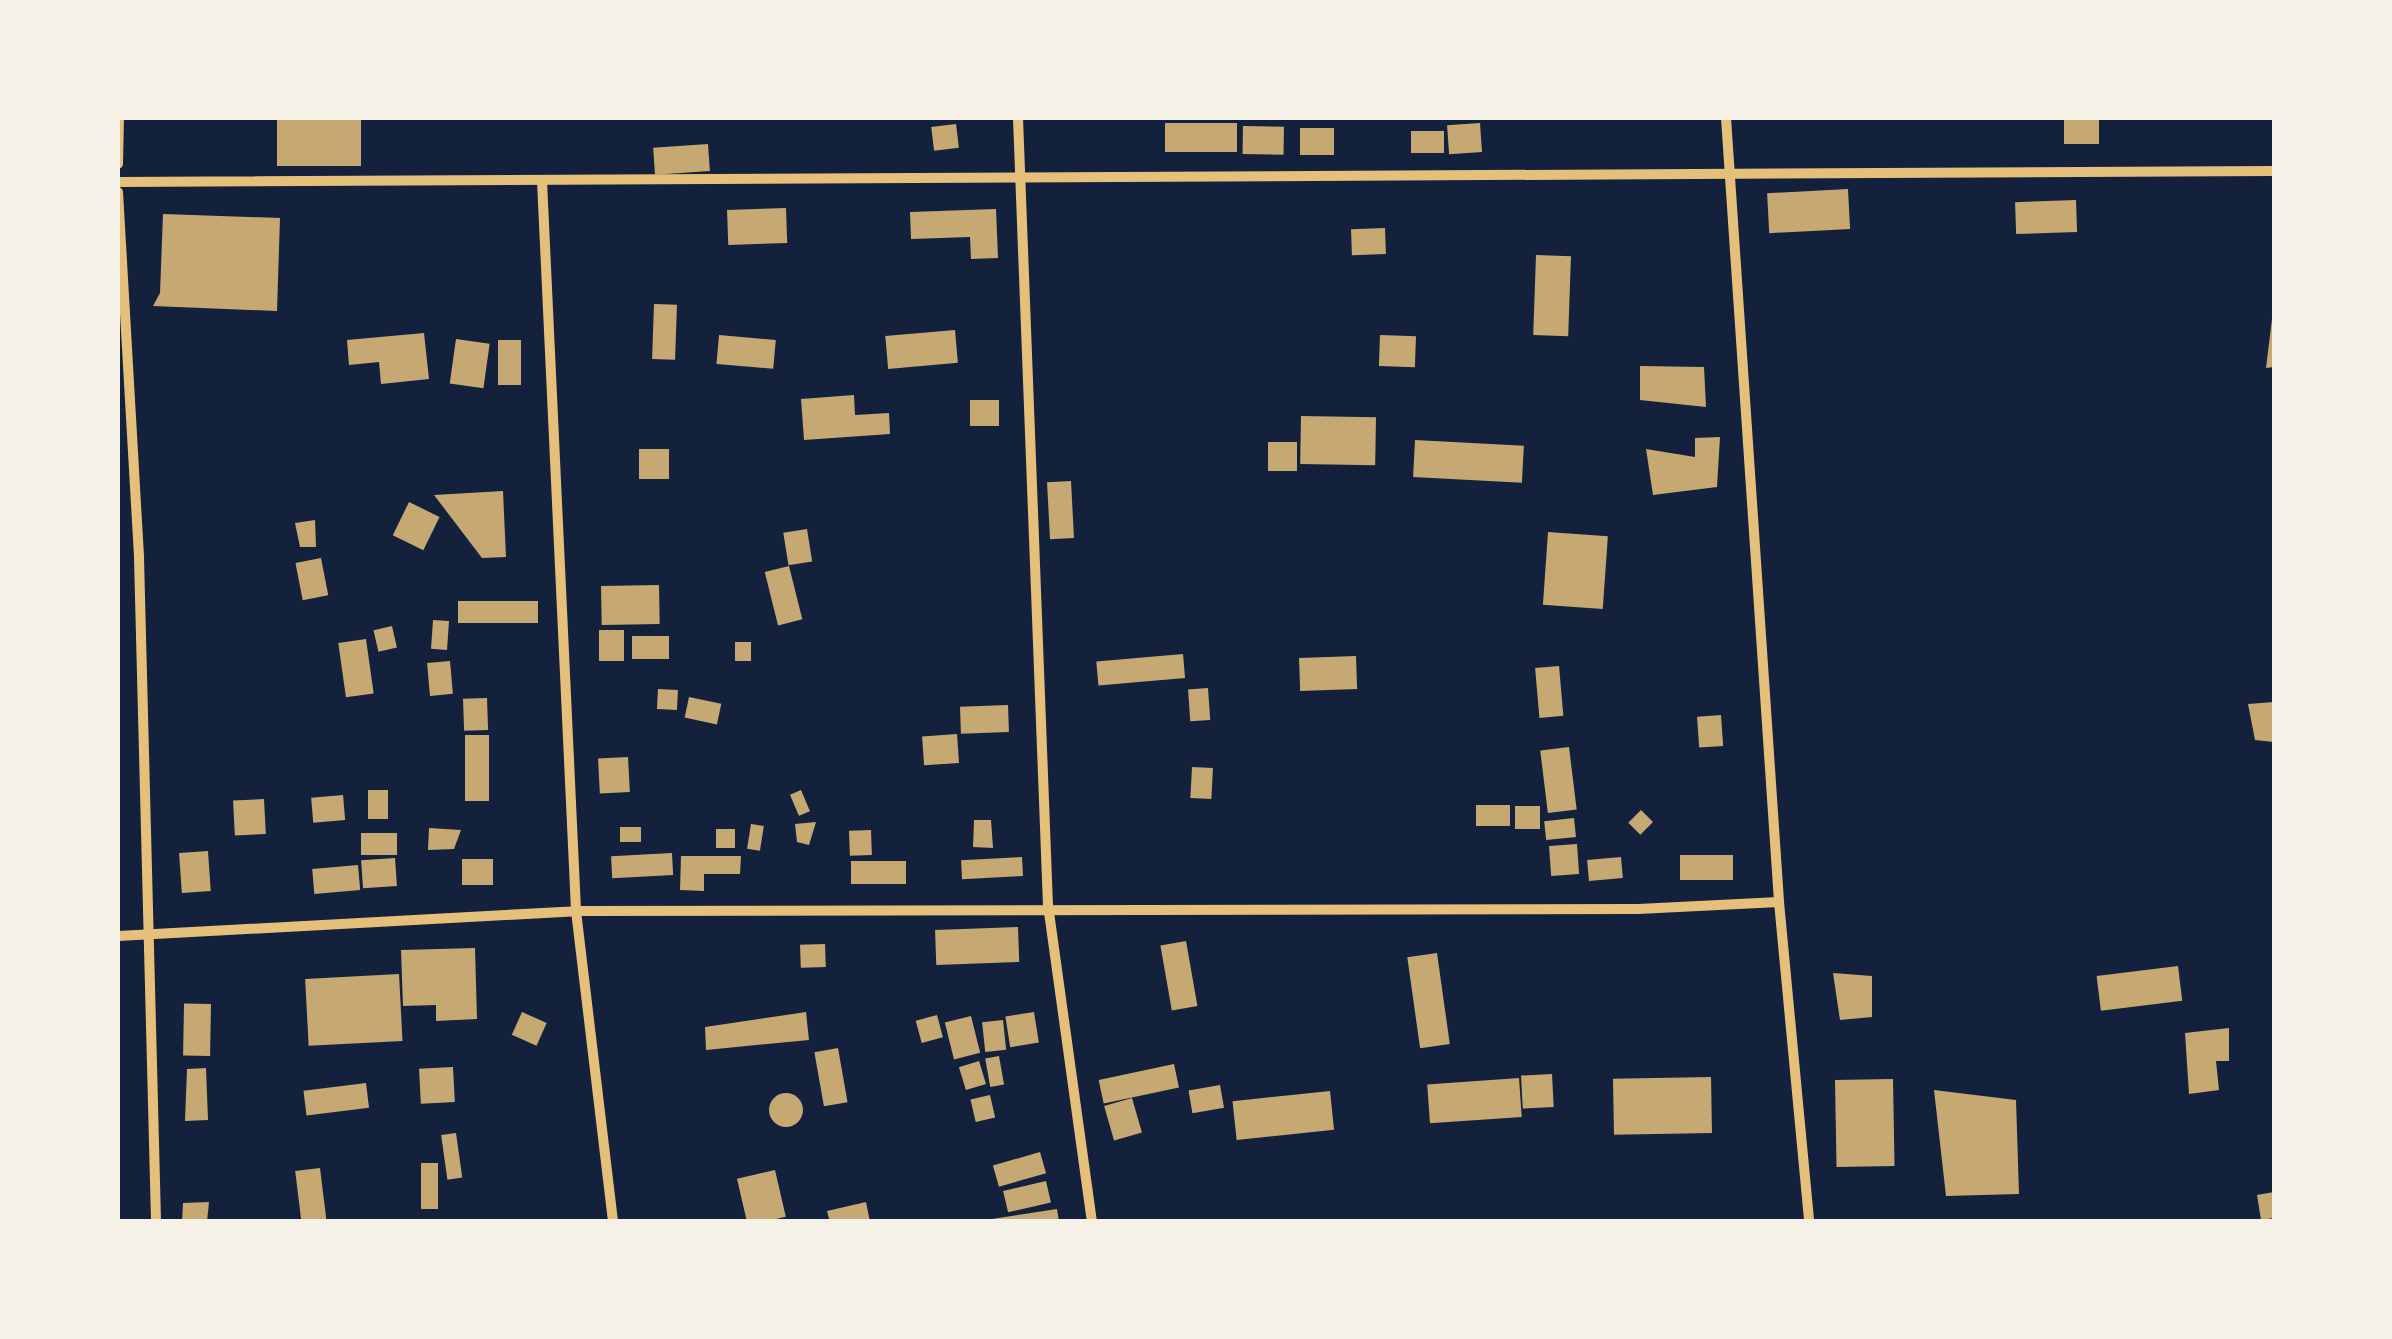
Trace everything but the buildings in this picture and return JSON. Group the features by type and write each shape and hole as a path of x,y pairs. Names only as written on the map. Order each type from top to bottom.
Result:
{"street":[{"path":"118,164 119,118"},
{"path":"1018,118 1048,905 1092,1222"},
{"path":"1726,118 1779,902 1809,1222"},
{"path":"118,182 1732,178 2274,171"},
{"path":"542,181 576,911 613,1222"},
{"path":"118,192 138,558 143,936 156,1222"},
{"path":"118,936 576,911 1048,905 1638,909 1779,902"}]}
